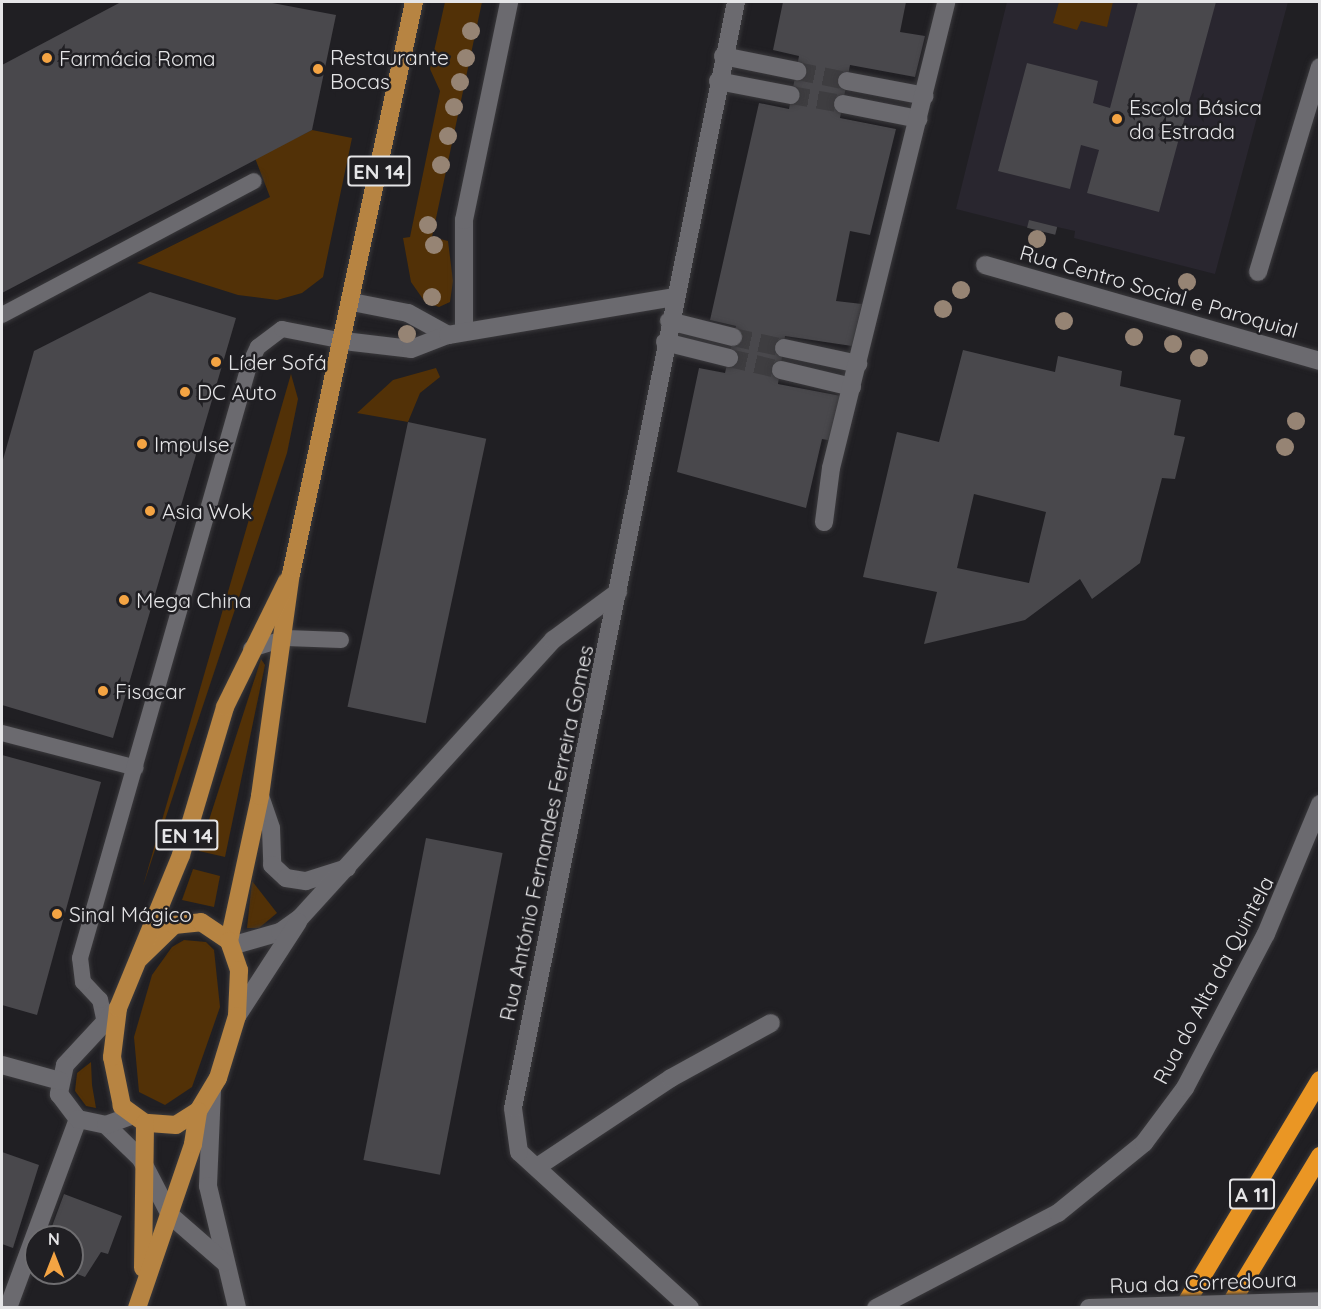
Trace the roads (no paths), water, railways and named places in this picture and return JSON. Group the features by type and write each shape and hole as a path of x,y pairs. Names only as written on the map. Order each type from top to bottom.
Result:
{"highway":[{"name":"A 11","path":"1183,1308 1320,1080"},
{"name":"A 11","path":"1228,1308 1320,1156"}],"main road":[{"name":"EN 14","path":"230,943 260,796 286,638 291,574 344,341 414,2"},
{"name":"EN 14","path":"143,1279 139,1119 122,1106 113,1082 118,1008 181,855 225,707 251,650 291,574"},
{"name":"EN 14","path":"137,1308 143,1279 170,1215 198,1112 212,1090 237,1016 239,970 230,943 214,928 189,921 174,925 140,958"},
{"path":"139,1119 176,1125 198,1112"}],"street":[{"path":"456,333 464,220 509,2"},
{"name":"Rua António Fernandes Ferreira Gomes","path":"690,1308 519,1152 513,1108 618,592 669,321 735,2"},
{"path":"824,522 823,502 925,96 946,2"},
{"path":"723,56 796,71"},
{"path":"1258,272 1320,67"},
{"path":"718,81 791,95"},
{"path":"847,81 925,96"},
{"path":"843,104 919,119"},
{"name":"Rua Centro Social e Paroquial","path":"985,265 1320,361"},
{"path":"344,341 411,349 456,333 674,297"},
{"path":"352,302 408,313 456,333"},
{"path":"669,321 733,337"},
{"path":"665,342 729,358"},
{"path":"784,348 858,364"},
{"path":"781,370 852,387"},
{"path":"230,943 280,932 300,918 349,868 553,640 618,592"},
{"path":"260,796 271,828 272,864 286,878 306,881 349,868"},
{"name":"Rua do Alta da Quintela","path":"876,1308 1058,1213 1144,1143 1185,1088 1266,934 1320,804"},
{"path":"237,1016 300,918"},
{"path":"118,1008 65,1065 60,1081 64,1107 78,1119 106,1125 139,1119"},
{"path":"537,1167 671,1078 771,1023"},
{"path":"2,1065 60,1081"},
{"path":"212,1090 208,1186 237,1308"},
{"path":"8,1308 78,1119"},
{"path":"106,1125 141,1159 170,1215 225,1263"},
{"name":"Rua da Corredoura","path":"1089,1308 1320,1301"}],"lane":[{"path":"2,315 254,181"},
{"path":"105,1023 100,1000 83,982 80,958 258,347 282,329 344,341"},
{"path":"251,650 286,638 341,640"},
{"path":"2,733 136,768"}],"tunnel":[{"path":"797,71 847,81"},
{"path":"791,95 843,104"},
{"path":"733,337 784,348"},
{"path":"729,358 781,370"}],"place":[{"name":"Farmácia Roma","path":"47,58"},
{"name":"Restaurante Bocas","path":"318,69"},
{"name":"Escola Básica da Estrada","path":"1117,119"},
{"name":"Líder Sofá","path":"216,362"},
{"name":"DC Auto","path":"185,392"},
{"name":"Impulse","path":"142,444"},
{"name":"Asia Wok","path":"150,511"},
{"name":"Mega China","path":"124,600"},
{"name":"Fisacar","path":"103,691"},
{"name":"Sinal Mágico","path":"57,914"}]}
